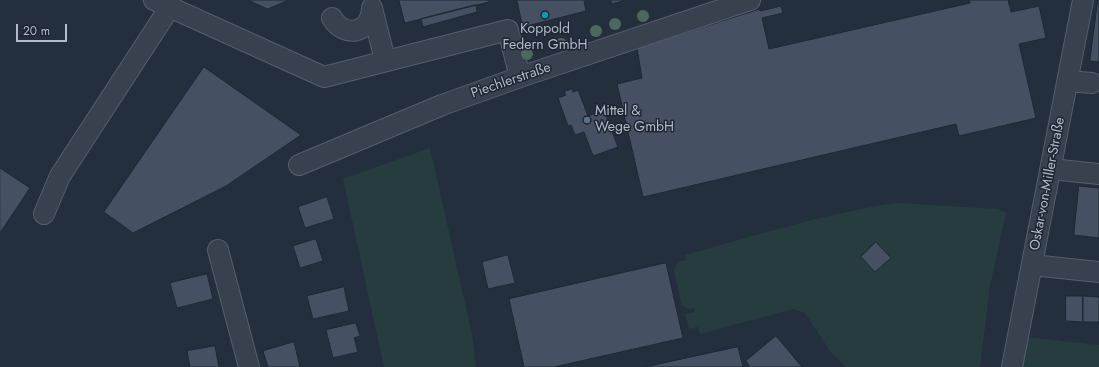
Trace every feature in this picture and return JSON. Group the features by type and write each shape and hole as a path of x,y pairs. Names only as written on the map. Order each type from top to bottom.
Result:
{"street":[{"name":"Piechlerstraße","path":"299,165 423,112 520,77 750,0"},
{"name":"Oskar-von-Miller-Straße","path":"1012,367 1050,169 1068,124 1068,81 1082,0"},
{"path":"44,214 60,176 162,3 324,77 385,60 508,30 520,77"},
{"path":"332,18 340,28 346,30 359,30 369,21 372,8 385,60"},
{"path":"1068,81 1092,83"},
{"path":"1050,169 1099,174"},
{"path":"218,250 250,367"},
{"path":"1032,265 1099,272"}],"green space":[{"path":"430,148 472,334 476,367 384,367 343,179"},
{"path":"897,203 997,209 1006,213 990,286 980,367 846,367 832,354 805,313 793,309 700,334 698,327 689,329 685,314 695,312 695,308 688,309 681,304 674,270 678,262 686,260 685,255 817,219 870,207"},
{"path":"1027,337 1099,345 1099,367 1023,367"}],"building":[{"path":"248,0 289,0 268,9"},
{"path":"399,0 488,0 489,2 405,23"},
{"name":"Koppold Federn GmbH","path":"517,0 584,0 586,11 523,27"},
{"path":"611,0 626,0 612,4"},
{"path":"969,0 1008,0 1011,12 1039,6 1046,38 1019,44 1036,118 959,136 956,124 643,197 617,84 642,78 637,48 760,9 760,11 781,6 783,13 762,18 769,49 970,3"},
{"path":"1099,0 1099,62 1090,61"},
{"path":"476,5 477,12 423,27 421,19"},
{"path":"204,67 301,135 226,186 133,233 104,212"},
{"name":"Mittel & Wege GmbH","path":"572,89 573,92 578,90 588,116 604,110 618,147 593,156 584,132 575,135 571,125 568,126 558,98 566,95 564,92"},
{"path":"0,168 30,188 0,233"},
{"path":"1079,186 1099,188 1099,238 1074,235"},
{"path":"327,197 334,219 305,228 298,207"},
{"path":"316,239 323,261 300,268 293,246"},
{"path":"876,242 891,258 875,272 861,257"},
{"path":"508,255 515,283 488,289 482,262"},
{"path":"666,263 683,338 554,367 524,367 509,299"},
{"path":"207,274 213,299 177,308 170,283"},
{"path":"344,287 349,311 313,319 307,296"},
{"path":"1066,296 1083,296 1083,322 1066,321"},
{"path":"1083,296 1099,297 1099,322 1083,322"},
{"path":"356,323 360,336 354,338 358,352 333,358 326,330"},
{"path":"776,336 802,367 750,367 746,361"},
{"path":"294,342 300,367 268,367 263,351"},
{"path":"215,346 219,367 190,367 187,351"},
{"path":"738,347 743,367 645,367"}],"place":[{"name":"Koppold Federn GmbH","path":"545,15"},
{"name":"Mittel & Wege GmbH","path":"587,120"}]}
